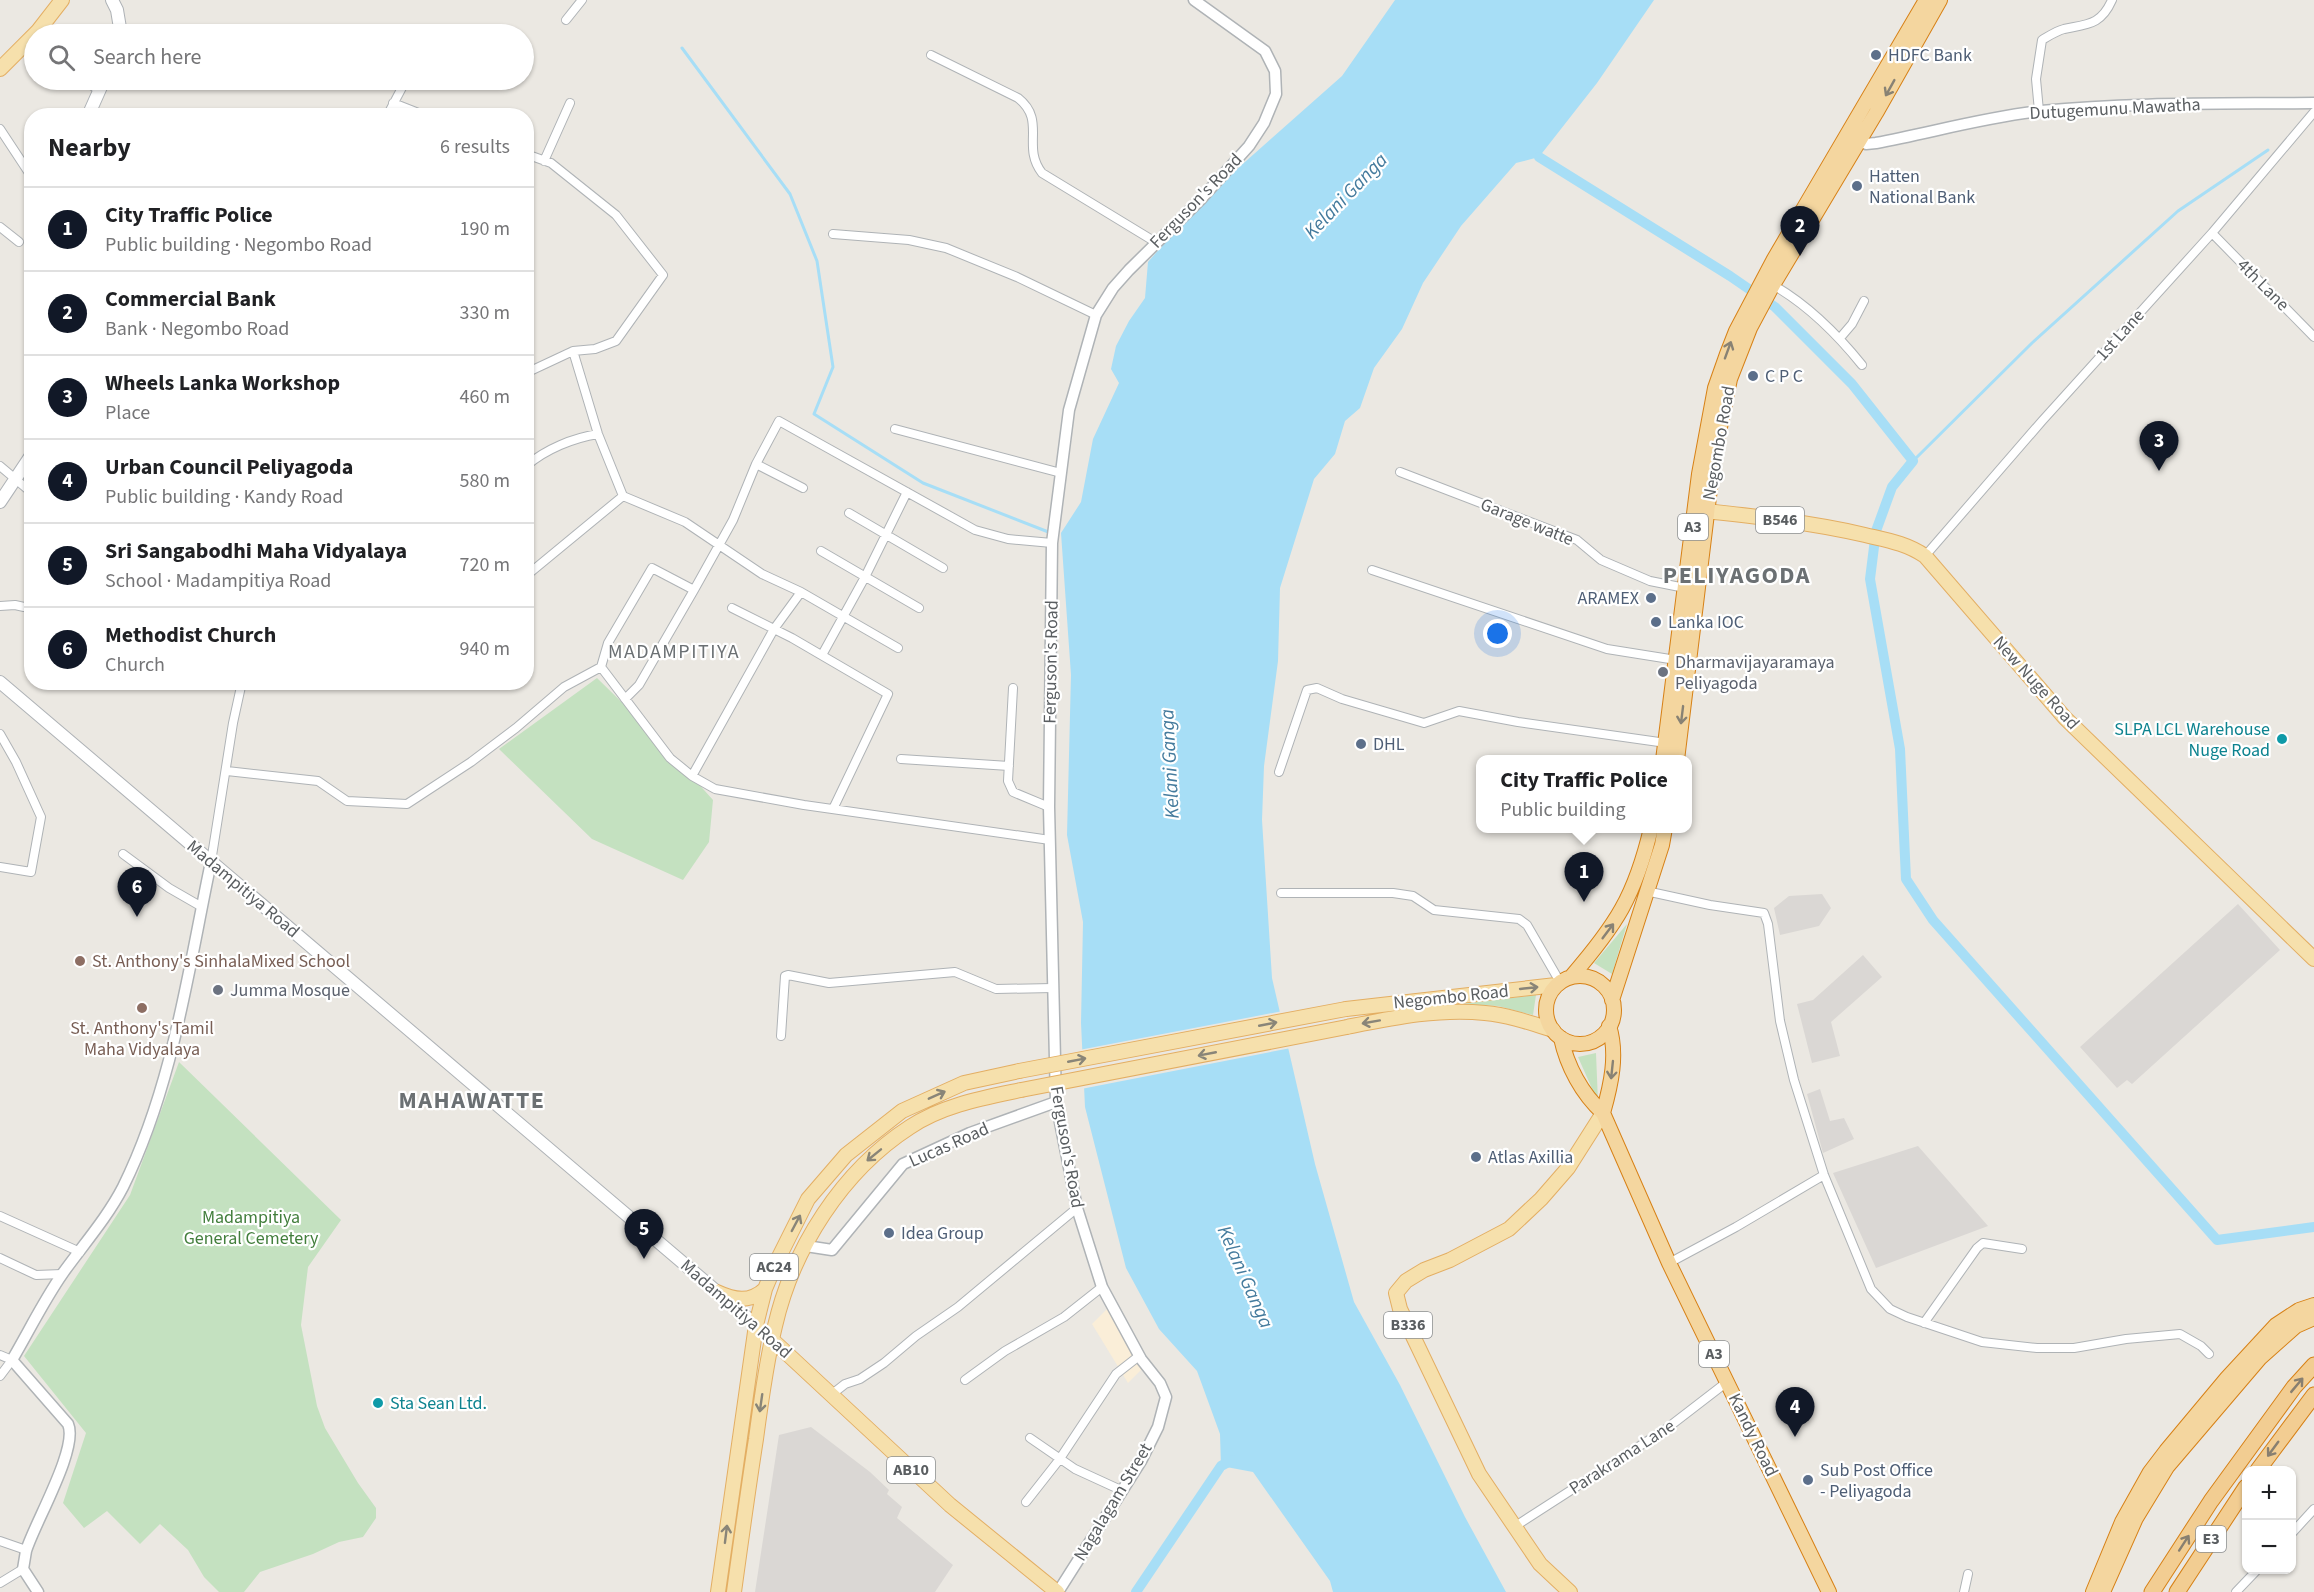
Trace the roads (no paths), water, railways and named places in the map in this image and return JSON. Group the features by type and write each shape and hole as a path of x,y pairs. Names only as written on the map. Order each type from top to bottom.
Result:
{"highway":[{"name":"Negombo Road","path":"1854,139 1926,0"},
{"name":"Negombo Road","path":"1677,755 1701,511 1706,429 1715,388 1736,331 1768,286 1854,139 1940,0"},
{"name":"Negombo Road","path":"1664,755 1685,588 1701,511"},
{"path":"1562,981 1587,976 1608,990 1614,1013 1610,1026 1603,1034 1588,1042 1571,1042 1557,1034 1546,1017 1548,997 1562,981 1611,929 1629,899 1641,868 1650,833"},
{"path":"1612,1000 1664,833"},
{"path":"1603,1113 1612,1073 1614,1041 1610,1026"},
{"name":"Kandy Road","path":"1557,1034 1588,1100 1603,1113 1669,1263 1829,1592"},
{"path":"2094,1590 2122,1522 2150,1472 2166,1451 2221,1385 2276,1325 2299,1310 2314,1305"},
{"path":"2094,1590 2147,1498 2184,1445 2260,1358 2296,1326 2314,1318"},
{"name":"E3","path":"2152,1592 2211,1501 2294,1388 2314,1365"},
{"path":"2261,1466 2314,1395"},
{"name":"E3","path":"2177,1592 2242,1494"}],"main road":[{"path":"45,24 62,0"},
{"path":"112,0 117,10 119,24"},
{"path":"0,69 24,51"},
{"path":"92,108 100,90"},
{"path":"0,502 24,466"},
{"name":"New Nuge Road","path":"1701,511 1806,523 1852,532 1899,543 1925,556 2065,718 2314,959"},
{"name":"Madampitiya Road","path":"1,685 756,1325 950,1505 1013,1559 1058,1592"},
{"name":"Negombo Road","path":"765,1289 808,1199 846,1155 902,1111 964,1083 1346,1009 1562,981"},
{"name":"Negombo Road","path":"806,1246 825,1212 858,1168 910,1127 962,1104 1021,1090 1421,1014 1471,1012 1509,1017 1557,1034"},
{"name":"B336","path":"1570,1592 1540,1564 1479,1474 1400,1308 1396,1293 1406,1281 1424,1270 1450,1260 1509,1229 1541,1199 1568,1168 1603,1113"},
{"name":"AC24","path":"734,1592 766,1367 785,1292 806,1246"},
{"path":"717,1292 734,1298 746,1299 759,1295 765,1289"},
{"name":"AC24","path":"718,1592 756,1325 765,1289"},
{"path":"766,1367 780,1357 792,1358"}],"street":[{"path":"566,20 582,0"},
{"name":"Ferguson's Road","path":"1164,1410 1165,1392 1139,1356 1102,1287 1077,1208 1056,1102 1049,807 1052,543 1069,410 1096,315 1113,288 1249,146 1264,123 1276,94 1275,71 1265,51 1194,0"},
{"path":"2039,111 2036,79 2042,40 2062,29 2098,21 2112,0"},
{"path":"931,55 1018,98 1026,105 1032,116 1034,131 1031,150 1034,163 1042,174 1157,243"},
{"path":"391,108 400,90"},
{"path":"393,103 406,108"},
{"path":"544,161 570,103"},
{"name":"Dutugemunu Mawatha","path":"1854,139 1876,143 2039,111 2139,104 2314,103"},
{"name":"1st Lane","path":"1925,556 2042,421 2212,233 2314,112"},
{"path":"0,129 24,165"},
{"path":"534,157 551,163 616,215 663,275 616,342 595,349 573,351 534,369"},
{"path":"0,227 19,242"},
{"name":"4th Lane","path":"2212,233 2314,337"},
{"path":"833,234 909,240 946,248 1017,277 1096,315"},
{"path":"1768,286 1788,293 1840,338 1862,365"},
{"path":"1840,338 1852,324 1864,301"},
{"path":"573,351 598,434 623,496 685,522 762,574 801,592 898,648"},
{"path":"626,699 639,686 733,520 756,464 779,421 987,535 1052,543"},
{"path":"894,429 1061,473"},
{"path":"534,461 560,446 598,434"},
{"path":"756,464 803,488"},
{"path":"0,466 24,486"},
{"name":"Garage watte","path":"1400,472 1577,540 1601,560 1650,581 1685,588"},
{"path":"822,655 865,577 907,492"},
{"path":"534,569 623,496"},
{"path":"849,513 943,568"},
{"path":"822,551 919,608"},
{"path":"227,771 318,781 347,801 407,804 471,762 564,687 601,667 608,643 652,568 694,590"},
{"path":"1372,570 1607,649 1676,660"},
{"path":"692,777 774,629 801,592"},
{"path":"0,606 24,607"},
{"path":"732,609 822,655 888,694 832,808"},
{"path":"601,667 670,758 692,777 715,789 1050,840"},
{"path":"1013,688 1008,781 1013,792 1049,807"},
{"path":"1279,772 1306,690 1317,688 1342,699 1424,723 1460,711 1529,724 1666,743"},
{"path":"0,1376 12,1360 62,1274 80,1252 122,1189 148,1131 170,1059 202,907 240,690"},
{"path":"0,734 16,762 41,817 31,872 0,867"},
{"path":"901,759 1009,766"},
{"path":"123,854 169,888 202,907"},
{"path":"1646,891 1710,905 1764,913 1768,924 1780,1021 1794,1080 1824,1174 1871,1289 1890,1309 1982,1342 2037,1348 2074,1348 2126,1339 2180,1334 2201,1346 2209,1354"},
{"path":"1281,893 1393,893 1413,896 1434,910 1519,919 1527,926 1562,981"},
{"path":"781,1036 785,976 788,975 830,983 955,972 996,989 1053,988"},
{"name":"Lucas Road","path":"806,1246 832,1250 903,1164 970,1132 1056,1102"},
{"path":"1669,1263 1736,1227 1824,1174"},
{"path":"831,1395 845,1384 860,1379 884,1363 916,1336 958,1307 1077,1208"},
{"path":"0,1215 80,1252"},
{"path":"1924,1323 1977,1248 1983,1243 2022,1249"},
{"path":"0,1258 36,1275 62,1274"},
{"path":"965,1380 1005,1352 1064,1317 1102,1287"},
{"path":"0,1355 12,1360 68,1424 72,1435 52,1493 26,1550 23,1569 38,1592"},
{"path":"1026,1502 1059,1460 1116,1374 1139,1356"},
{"name":"Parakrama Lane","path":"1514,1527 1666,1430 1727,1382"},
{"name":"Nagalagam Street","path":"1058,1592 1123,1491 1158,1427 1164,1410"},
{"path":"1030,1438 1059,1460 1123,1491"},
{"path":"2296,1529 2314,1509"},
{"path":"0,1541 26,1550"},
{"path":"0,1583 23,1569"},
{"path":"1964,1592 1968,1574"},
{"path":"2236,1592 2252,1574"}],"water":[{"name":"Kelani Ganga","path":"1395,0 1654,0 1597,83 1539,157 1516,163 1461,226 1423,283 1402,329 1374,368 1360,408 1345,421 1335,454 1314,479 1280,588 1278,661 1264,766 1262,820 1272,978 1315,1164 1354,1302 1400,1385 1465,1517 1506,1592 1333,1592 1330,1581 1253,1472 1221,1466 1220,1434 1197,1371 1159,1329 1126,1268 1085,1107 1081,1023 1083,922 1067,835 1071,675 1061,533 1081,502 1093,439 1119,383 1111,369 1116,346 1129,321 1145,298 1148,262 1201,201 1342,76"}],"waterway":[{"path":"682,48 790,194 817,261 833,367 814,414 923,483 1051,533"},
{"path":"1913,461 2032,343 2178,211 2268,150"},
{"path":"1539,157 1730,276 1775,307 1852,384 1913,461 1892,487 1876,531 1870,579 1900,749 1906,879 1933,920 2217,1240 2314,1227"},
{"path":"1136,1592 1221,1466 1232,1460"}],"place":[{"name":"HDFC Bank","path":"1876,55"},
{"name":"Hatten National Bank","path":"1857,186"},
{"name":"Commercial Bank","path":"1800,256"},
{"name":"C P C","path":"1753,376"},
{"name":"Wheels Lanka Workshop","path":"2159,471"},
{"name":"ARAMEX","path":"1651,598"},
{"name":"Lanka IOC","path":"1656,622"},
{"name":"Dharmavijayaramaya Peliyagoda","path":"1663,672"},
{"name":"SLPA LCL Warehouse Nuge Road","path":"2282,739"},
{"name":"DHL","path":"1361,744"},
{"name":"City Traffic Police","path":"1584,902"},
{"name":"Methodist Church","path":"137,917"},
{"name":"St. Anthony's SinhalaMixed School","path":"80,961"},
{"name":"Jumma Mosque","path":"218,990"},
{"name":"St. Anthony's Tamil Maha Vidyalaya","path":"142,1008"},
{"name":"Atlas Axillia","path":"1476,1157"},
{"name":"Idea Group","path":"889,1233"},
{"name":"Sri Sangabodhi Maha Vidyalaya","path":"644,1259"},
{"name":"Sta Sean Ltd.","path":"378,1403"},
{"name":"Urban Council Peliyagoda","path":"1795,1437"},
{"name":"Sub Post Office - Peliyagoda","path":"1808,1480"}],"district":[{"name":"PELIYAGODA","path":"1737,575"},
{"name":"MADAMPITIYA","path":"674,652"},
{"name":"MAHAWATTE","path":"472,1100"}],"park label":[{"name":"Madampitiya General Cemetery","path":"251,1227"}]}
